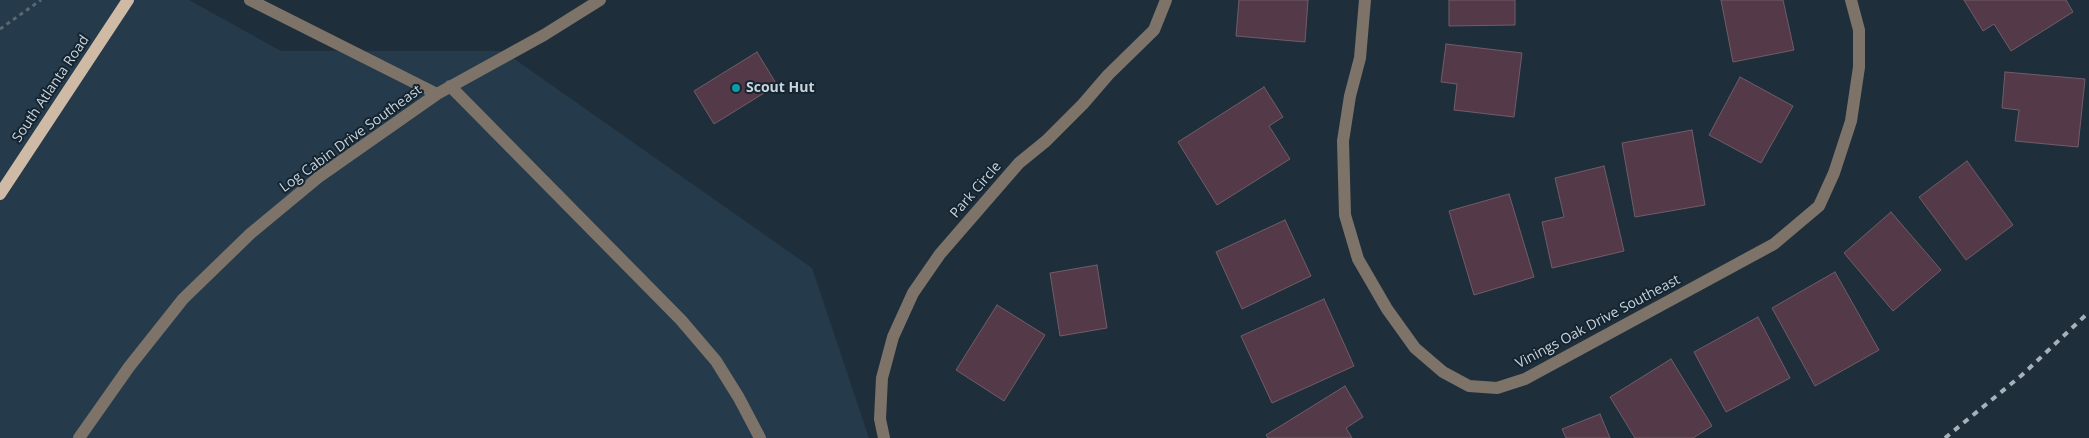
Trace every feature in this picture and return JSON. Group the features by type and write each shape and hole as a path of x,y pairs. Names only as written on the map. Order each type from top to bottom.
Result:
{"main road":[{"name":"South Atlanta Road","path":"0,194 128,0"}],"street":[{"path":"250,0 437,94"},
{"name":"Log Cabin Drive Southeast","path":"79,438 129,367 183,299 250,234 320,176 437,94 544,35 600,0"},
{"name":"Park Circle","path":"884,438 880,418 882,378 893,337 913,293 940,254 1019,163 1046,142 1108,75 1154,30 1166,0"},
{"name":"Vinings Oak Drive Southeast","path":"1365,0 1360,58 1350,96 1343,141 1345,216 1358,259 1387,309 1415,348 1443,372 1469,386 1497,388 1525,379 1774,244 1819,206 1834,173 1851,121 1859,67 1858,30 1851,0"},
{"path":"450,86 681,320 716,361 739,398 760,438"}],"path":[{"path":"0,29 41,0"}],"shaded area":[{"path":"0,0 189,0 281,51 503,51 812,268 869,438 0,438"}],"building":[{"path":"1239,0 1308,0 1305,42 1236,36"},
{"path":"1449,0 1515,0 1515,25 1449,26"},
{"path":"1721,0 1783,0 1794,50 1733,62"},
{"path":"1964,0 2066,0 2073,12 2011,51 1994,24 1983,31"},
{"path":"1446,44 1522,53 1514,117 1454,110 1457,84 1441,82"},
{"name":"Scout Hut","path":"757,52 777,85 714,124 694,91"},
{"path":"2005,72 2085,79 2078,147 2015,141 2019,110 2002,108"},
{"path":"1740,77 1793,106 1761,163 1709,135"},
{"path":"1264,87 1283,117 1269,126 1290,159 1217,205 1178,142"},
{"path":"1692,130 1705,205 1635,217 1622,143"},
{"path":"1967,161 2013,225 1966,260 1919,197"},
{"path":"1604,166 1624,251 1552,268 1542,222 1564,217 1555,178"},
{"path":"1509,194 1534,277 1474,295 1449,211"},
{"path":"1891,212 1941,270 1893,311 1844,253"},
{"path":"1285,220 1311,276 1242,309 1216,252"},
{"path":"1097,265 1107,328 1060,336 1050,273"},
{"path":"1835,272 1879,350 1815,386 1772,308"},
{"path":"1324,299 1354,366 1272,403 1241,336"},
{"path":"997,305 1045,335 1004,401 956,370"},
{"path":"1758,317 1790,378 1726,412 1694,352"},
{"path":"1671,359 1712,426 1693,438 1635,438 1610,397"},
{"path":"1345,386 1363,417 1346,428 1352,438 1268,438 1266,435"},
{"path":"1600,414 1610,438 1566,438 1562,429"}],"railway":[{"path":"1945,438 2022,375 2089,312"}],"place":[{"name":"Scout Hut","path":"736,88"}]}
